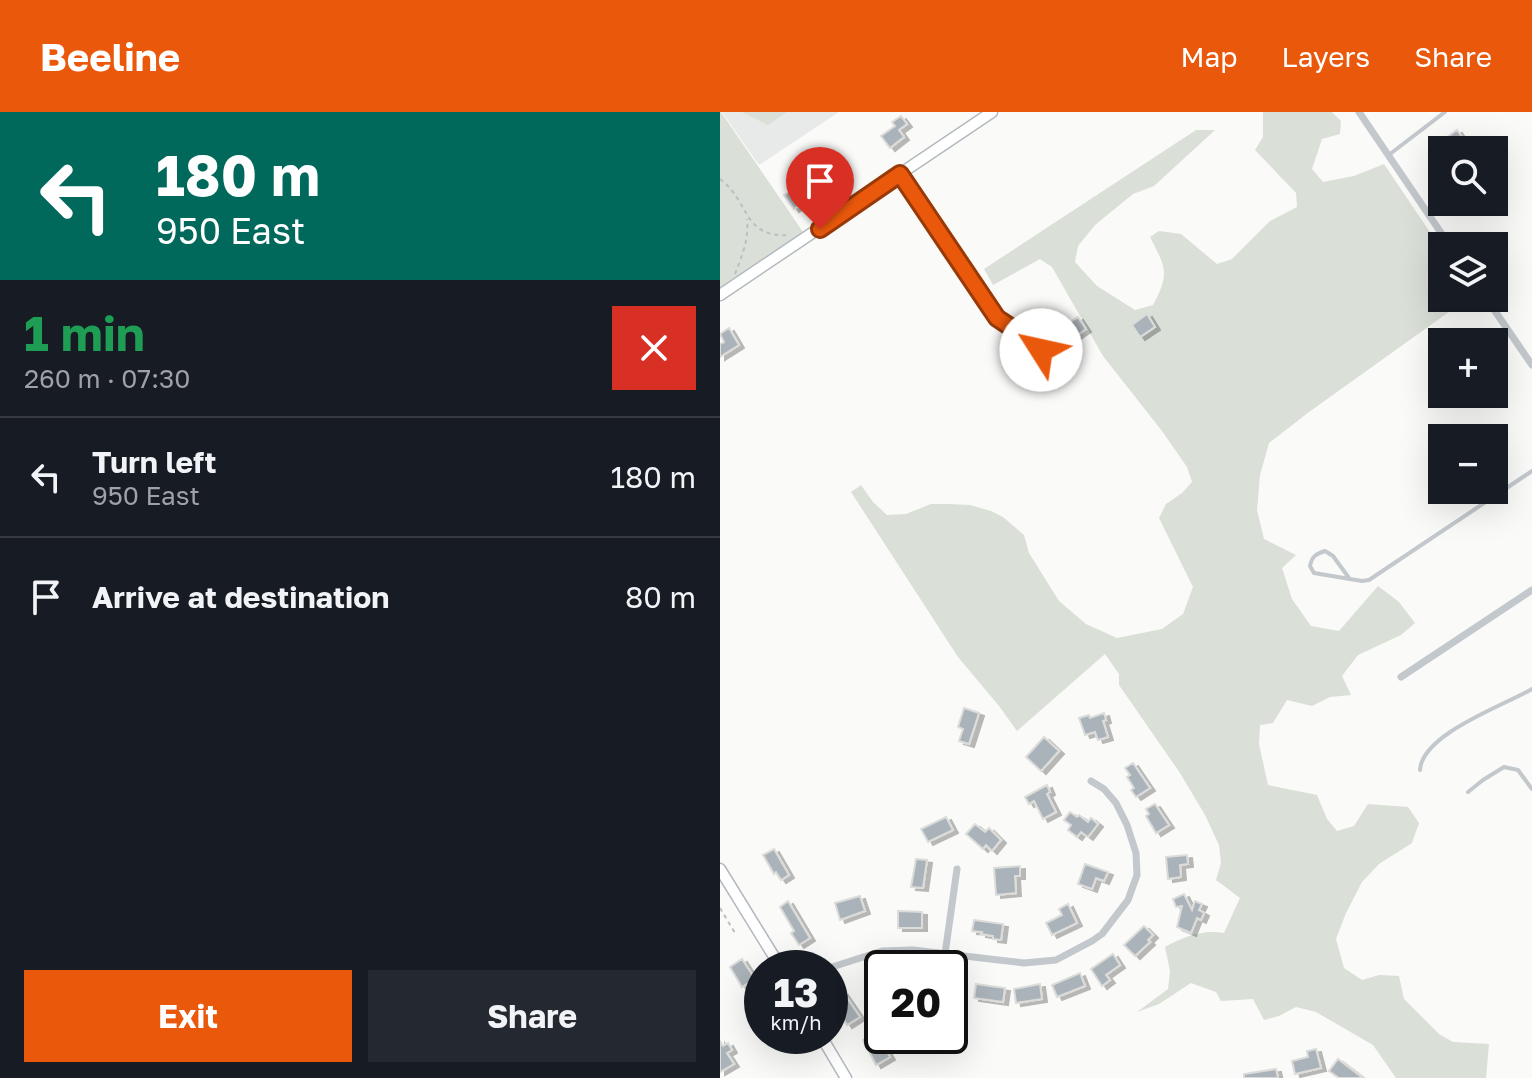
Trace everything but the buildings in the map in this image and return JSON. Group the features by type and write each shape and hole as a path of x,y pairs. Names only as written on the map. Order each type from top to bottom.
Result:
{"street":[{"path":"720,295 992,112"},
{"path":"1359,112 1440,232"},
{"path":"1496,312 1532,365"},
{"path":"1401,677 1532,590"},
{"path":"968,957 1024,963 1056,960 1102,934 1128,900 1137,875 1136,853 1116,803 1104,789 1091,781"},
{"path":"720,869 770,950"},
{"path":"946,950 957,869"},
{"path":"832,1054 846,1078"}],"lane":[{"path":"1388,155 1445,112"},
{"path":"900,174 997,318 1041,350"},
{"path":"1349,578 1333,556 1325,551 1312,558 1310,566 1314,573 1362,581 1376,576 1532,471"},
{"path":"1420,770 1426,754 1448,732 1532,689"},
{"path":"1468,792 1504,767 1518,770 1532,789"}],"path":[{"path":"720,179 733,190 756,227 773,235 794,235 782,243"},
{"path":"746,267 735,275 746,246 747,217"},
{"path":"720,908 735,933"}],"shaded area":[{"path":"720,112 803,232 720,289"},
{"path":"722,112 839,112 759,165"},
{"path":"742,112 787,112 768,125"},
{"path":"1263,112 1332,112 1341,121 1340,134 1322,139 1312,169 1323,182 1354,176 1384,164 1430,232 1428,312 1449,312 1269,443 1260,475 1257,510 1264,539 1296,555 1282,568 1292,599 1311,626 1339,631 1378,586 1399,602 1415,623 1401,635 1358,655 1342,676 1351,695 1330,697 1312,706 1287,700 1273,723 1260,725 1259,744 1268,785 1317,795 1327,819 1337,831 1354,826 1368,804 1408,807 1419,823 1412,843 1379,864 1362,882 1346,913 1336,939 1344,968 1362,980 1379,975 1399,976 1404,999 1439,1034 1453,1042 1489,1044 1486,1078 1396,1078 1373,1045 1316,1012 1296,1007 1264,1020 1253,999 1221,1001 1216,992 1191,983 1159,1004 1137,1012 1168,989 1170,971 1165,947 1193,935 1224,933 1240,898 1216,880 1221,863 1219,845 1205,815 1119,685 1119,674 1105,654 1017,731 958,657 851,492 861,485 887,515 906,514 931,504 949,504 970,505 1003,517 1024,535 1029,553 1059,601 1086,624 1117,638 1162,629 1183,614 1193,587 1159,518 1166,504 1192,482 1187,467 1103,356 1052,267 1040,259 993,285 984,269 1196,130 1215,130 1154,186 1133,194 1095,225 1078,246 1075,262 1097,286 1135,310 1153,305 1162,285 1164,271 1150,237 1159,231 1181,234 1217,264 1232,259 1270,221 1297,207 1296,193 1255,150 1263,137"}],"route":[{"path":"820,229 900,174 997,318 1041,350"}]}
